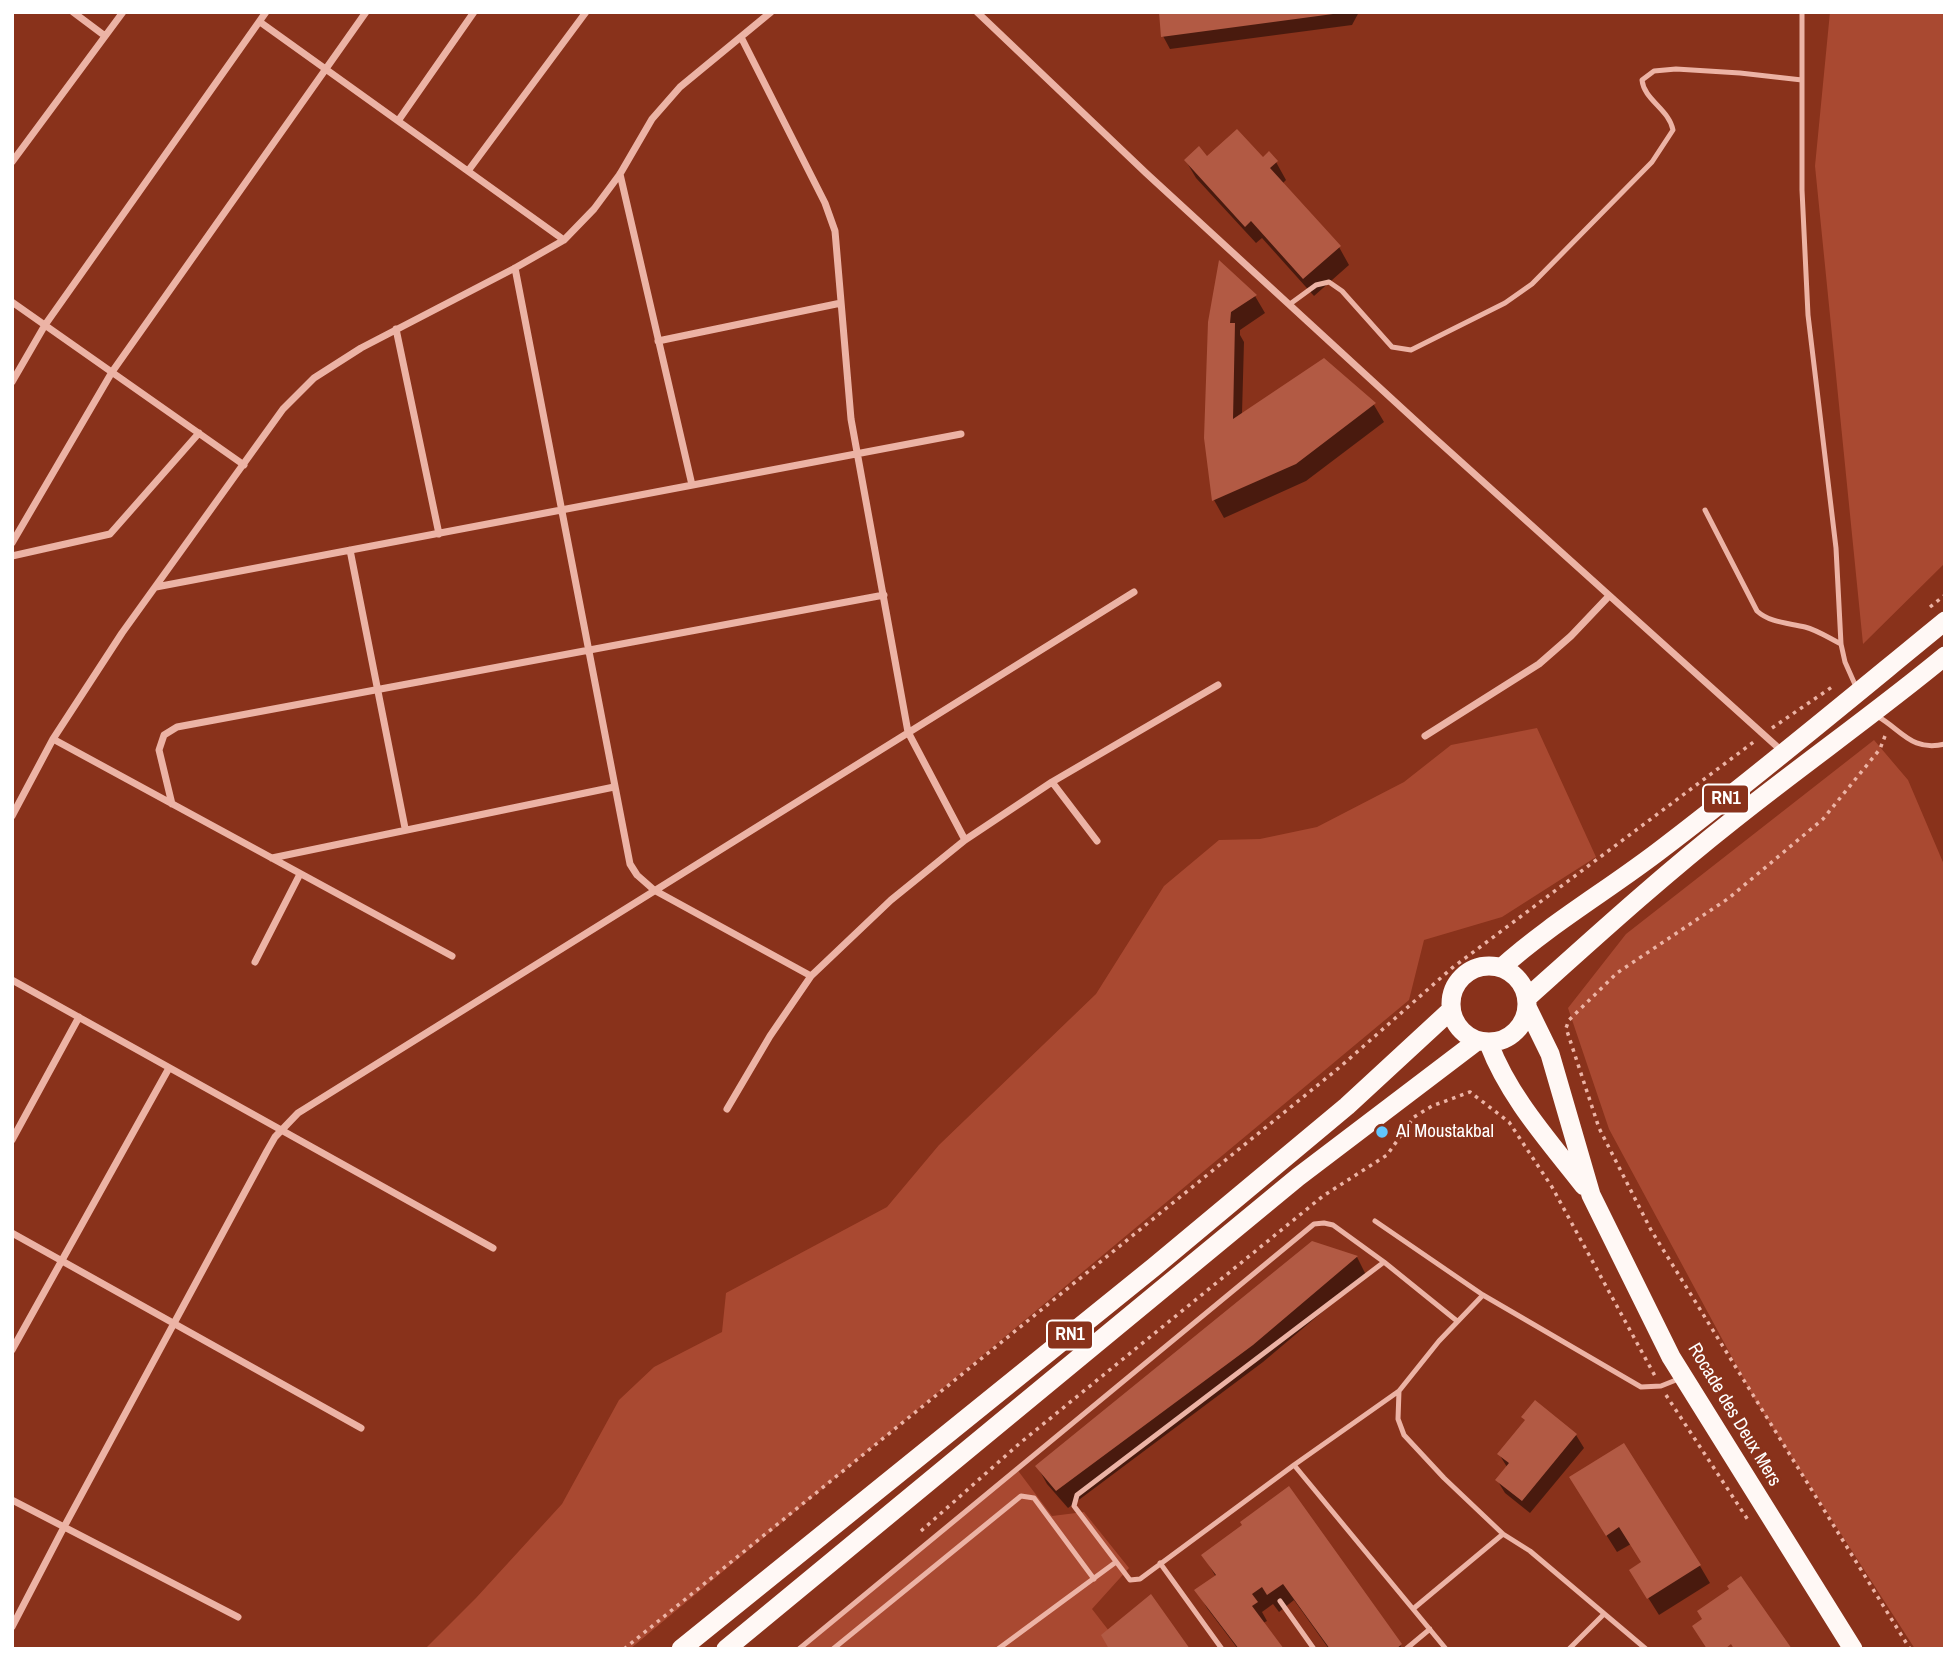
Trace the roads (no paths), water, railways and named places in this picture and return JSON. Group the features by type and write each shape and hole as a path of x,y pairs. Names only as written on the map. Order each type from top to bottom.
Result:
{"highway":[{"name":"RN1","path":"681,1649 1154,1267 1347,1106 1451,1010 1451,998 1460,979 1479,967 1501,968 1525,946 1670,843 1783,752 1854,683 1945,621"},
{"name":"RN1","path":"726,1649 1298,1177 1483,1043 1507,1038 1516,1032 1522,1024 1527,1003 1646,891 1735,818 1882,719 1945,656"},
{"path":"1501,968 1514,975 1524,986 1527,1003"},
{"name":"Rocade des Deux Mers","path":"1527,1003 1549,1054 1591,1195 1671,1357 1853,1649"},
{"path":"1451,1010 1456,1024 1466,1035 1483,1043"},
{"name":"Rocade des Deux Mers","path":"1483,1043 1535,1124 1591,1195"}],"street":[{"path":"73,12 105,36"},
{"path":"12,162 123,12"},
{"path":"12,382 45,325 266,12"},
{"path":"12,543 112,372 366,12"},
{"path":"398,121 474,12"},
{"path":"468,171 586,12"},
{"path":"12,816 53,739 122,633 284,410 314,378 360,348 564,240 594,209 620,174 652,119 680,87 771,12"},
{"path":"978,12 1146,173 1783,752"},
{"path":"260,22 564,240"},
{"path":"741,37 825,204 835,231 850,419 908,732 965,840"},
{"path":"620,174 692,485"},
{"path":"515,268 630,864 636,875 654,890 811,976"},
{"path":"12,302 244,465"},
{"path":"659,341 841,303"},
{"path":"396,329 439,534"},
{"path":"12,556 110,534 199,433"},
{"path":"155,587 961,434"},
{"path":"350,550 405,828"},
{"path":"12,1627 267,1151 281,1130 298,1113 1134,592"},
{"path":"172,804 159,750 160,742 170,730 884,595"},
{"path":"1425,736 1539,664 1572,636 1609,596"},
{"path":"727,1109 770,1036 811,976 891,900 965,840 1052,782 1218,685"},
{"path":"53,739 452,956"},
{"path":"1052,782 1097,841"},
{"path":"271,858 405,828 614,787"},
{"path":"255,962 300,874"},
{"path":"12,980 493,1248"},
{"path":"12,1140 79,1017"},
{"path":"12,1350 169,1068"},
{"path":"12,1233 360,1428"},
{"path":"12,1500 238,1617"}],"lane":[{"path":"1802,12 1805,282 1836,548 1841,644 1854,683"},
{"path":"1290,304 1316,285 1329,282 1342,291 1392,347 1411,350 1505,303 1532,284 1652,162 1673,130 1671,120 1643,91 1642,80 1654,71 1676,69 1740,72 1802,80"},
{"path":"1705,510 1757,611 1776,621 1808,628 1841,644"},
{"path":"1882,719 1910,742 1921,746 1945,744"},
{"path":"1375,1221 1483,1295 1641,1387 1661,1386 1684,1377"},
{"path":"799,1649 1314,1224 1332,1225 1384,1262 1457,1321"},
{"path":"1384,1262 1077,1495 1074,1506 1130,1580 1140,1578 1399,1391 1411,1373 1483,1295"},
{"path":"1399,1391 1398,1419 1404,1435 1444,1478 1503,1534 1530,1551 1646,1649"},
{"path":"1293,1465 1446,1649"},
{"path":"833,1649 1021,1496 1034,1498 1094,1579"},
{"path":"1413,1609 1503,1534"},
{"path":"998,1649 1116,1562"},
{"path":"1160,1563 1222,1649"},
{"path":"1280,1601 1314,1649"},
{"path":"1569,1649 1604,1614"},
{"path":"1406,1649 1430,1629"}],"place":[{"name":"Al Moustakbal","path":"1382,1132"}]}
